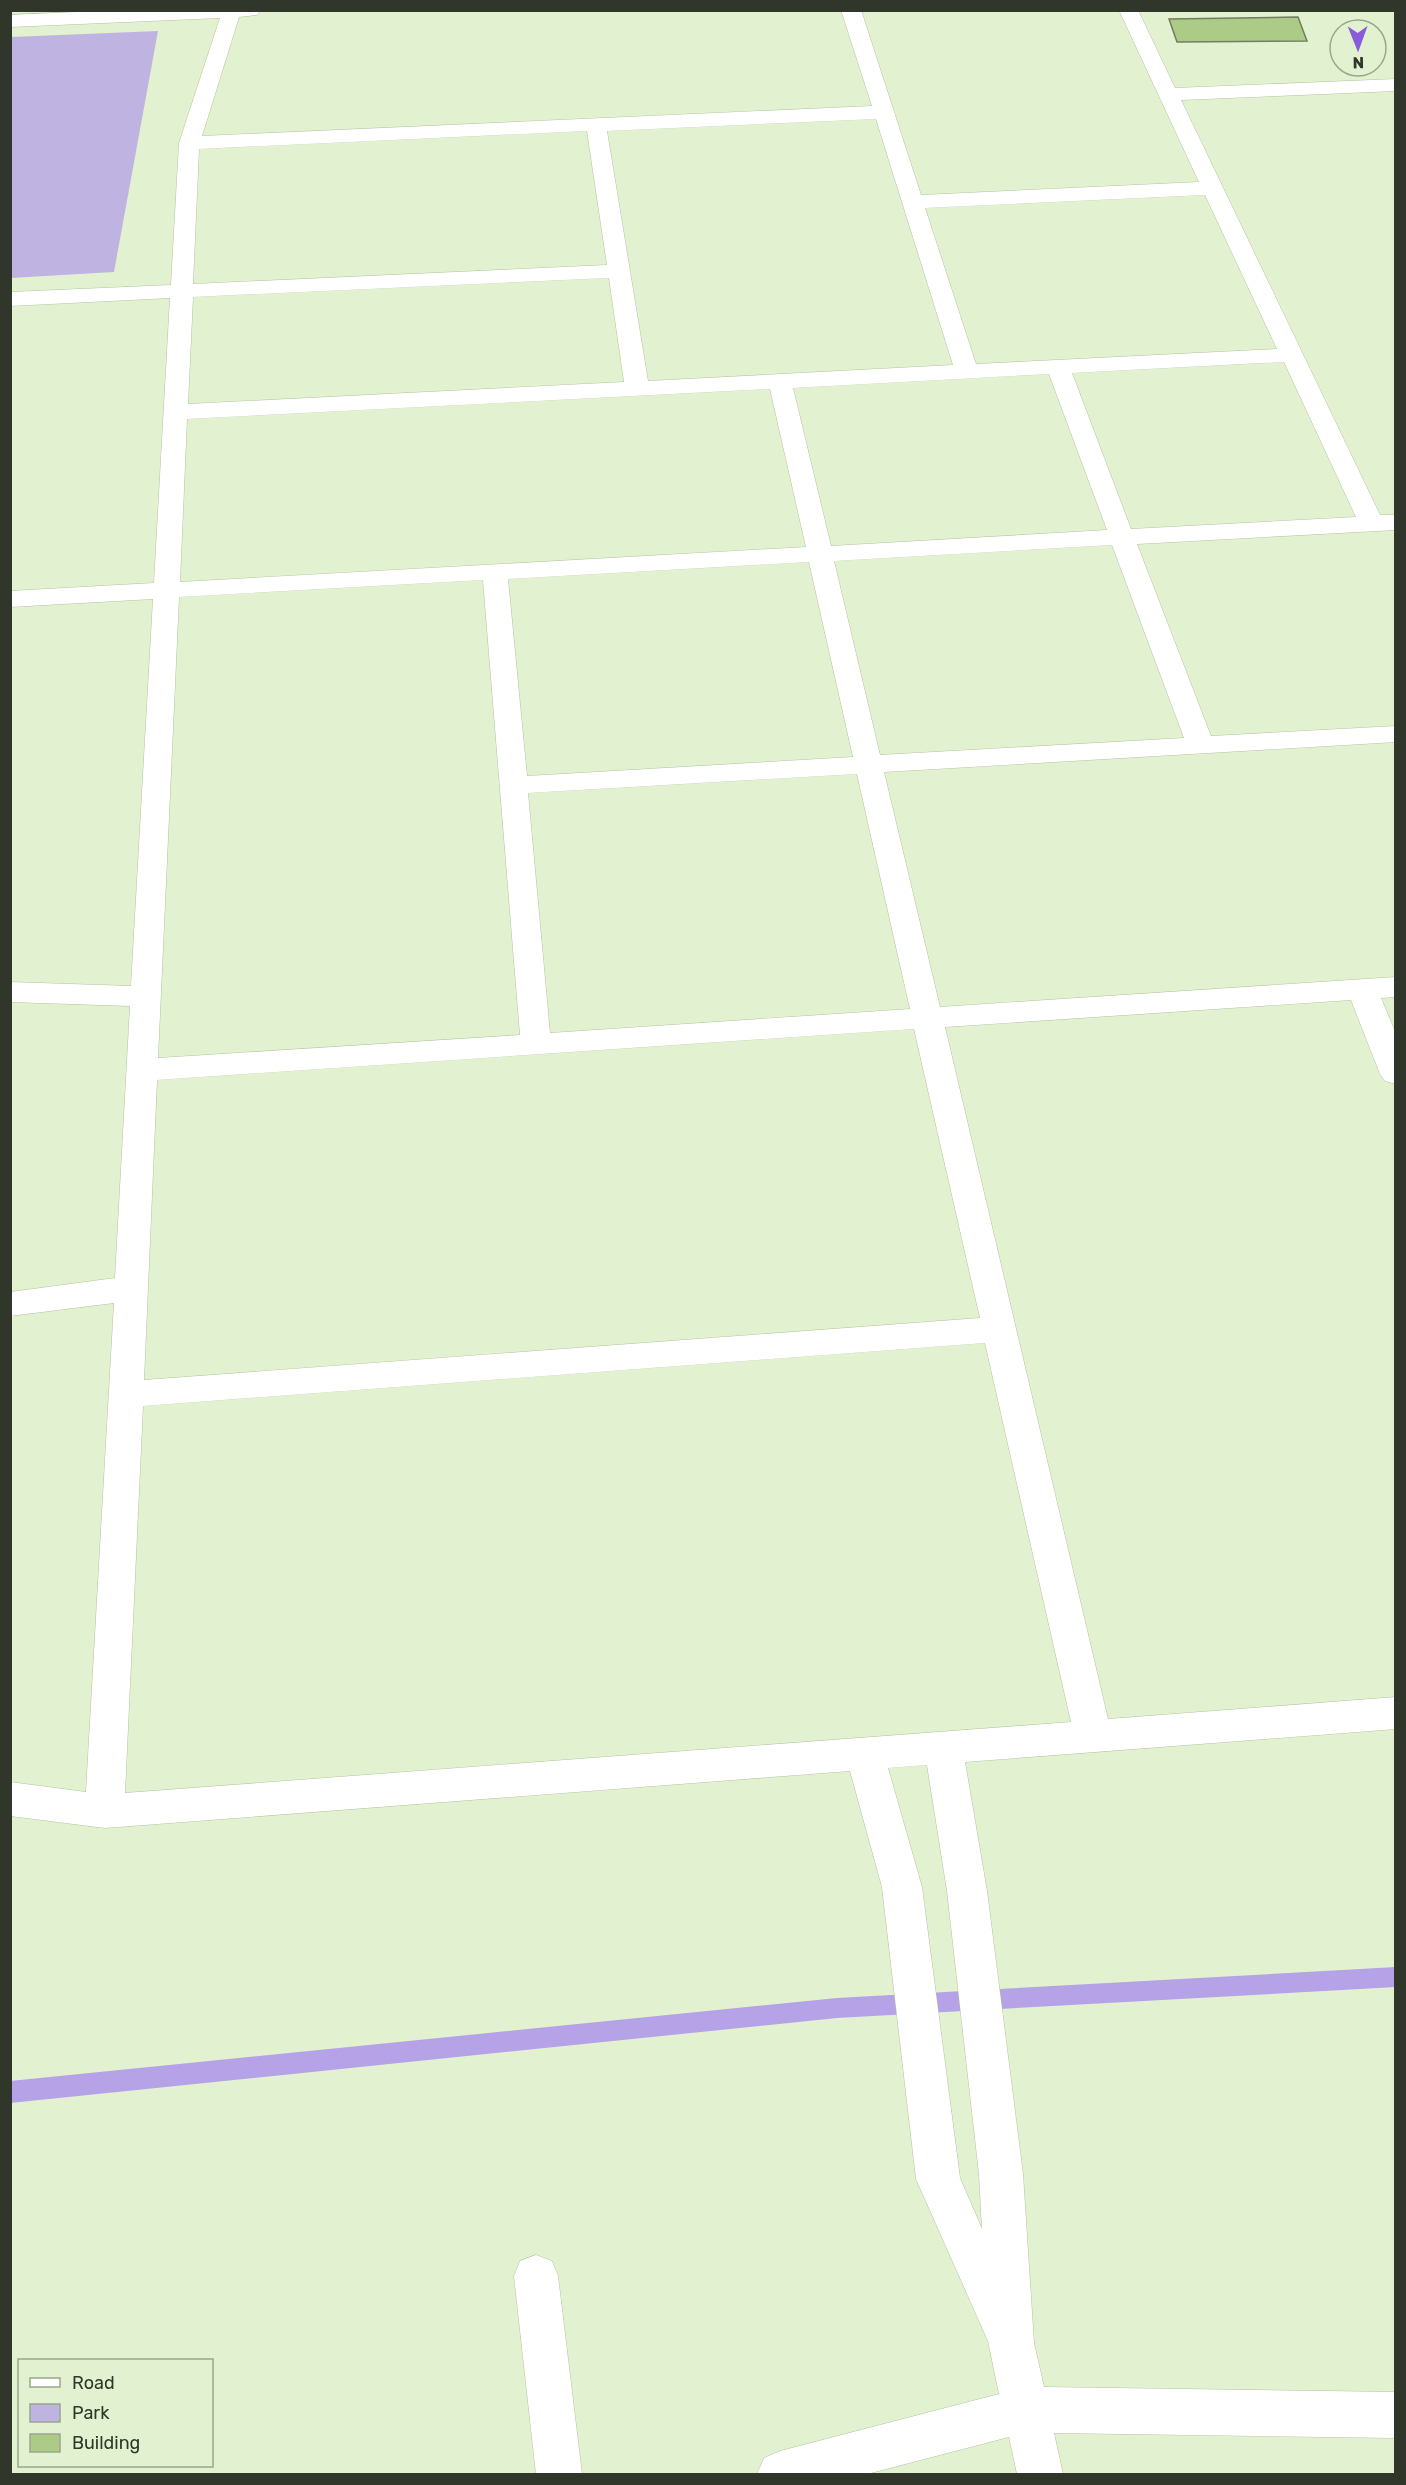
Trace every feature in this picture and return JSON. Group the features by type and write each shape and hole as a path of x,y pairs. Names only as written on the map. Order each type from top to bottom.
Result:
{"street":[{"path":"10,21 252,10"},
{"path":"851,10 967,371"},
{"path":"10,599 1384,523 1292,355 1128,10"},
{"path":"105,1811 189,143 232,11"},
{"path":"1168,94 1395,85"},
{"path":"189,143 884,112"},
{"path":"596,125 637,388"},
{"path":"912,202 1212,188"},
{"path":"10,299 618,271"},
{"path":"176,412 1292,355"},
{"path":"1058,367 1200,745"},
{"path":"780,381 1093,1736"},
{"path":"495,572 537,1044"},
{"path":"514,785 1395,734"},
{"path":"142,1070 1395,987"},
{"path":"1362,989 1395,1074"},
{"path":"10,992 147,996"},
{"path":"10,1304 132,1288"},
{"path":"126,1394 999,1329"},
{"path":"10,1799 105,1811 1395,1713"},
{"path":"943,1748 967,1891 1001,2174 1011,2343 1040,2475"},
{"path":"865,1753 902,1887 938,2179 1011,2343"},
{"path":"536,2276 559,2475"},
{"path":"780,2475 1026,2410 1395,2415"}],"green space":[{"path":"158,31 114,272 11,278 11,37"}],"building":[{"path":"1298,17 1307,41 1177,42 1169,19"}],"waterway":[{"path":"10,2092 837,2008 1396,1977"}]}
